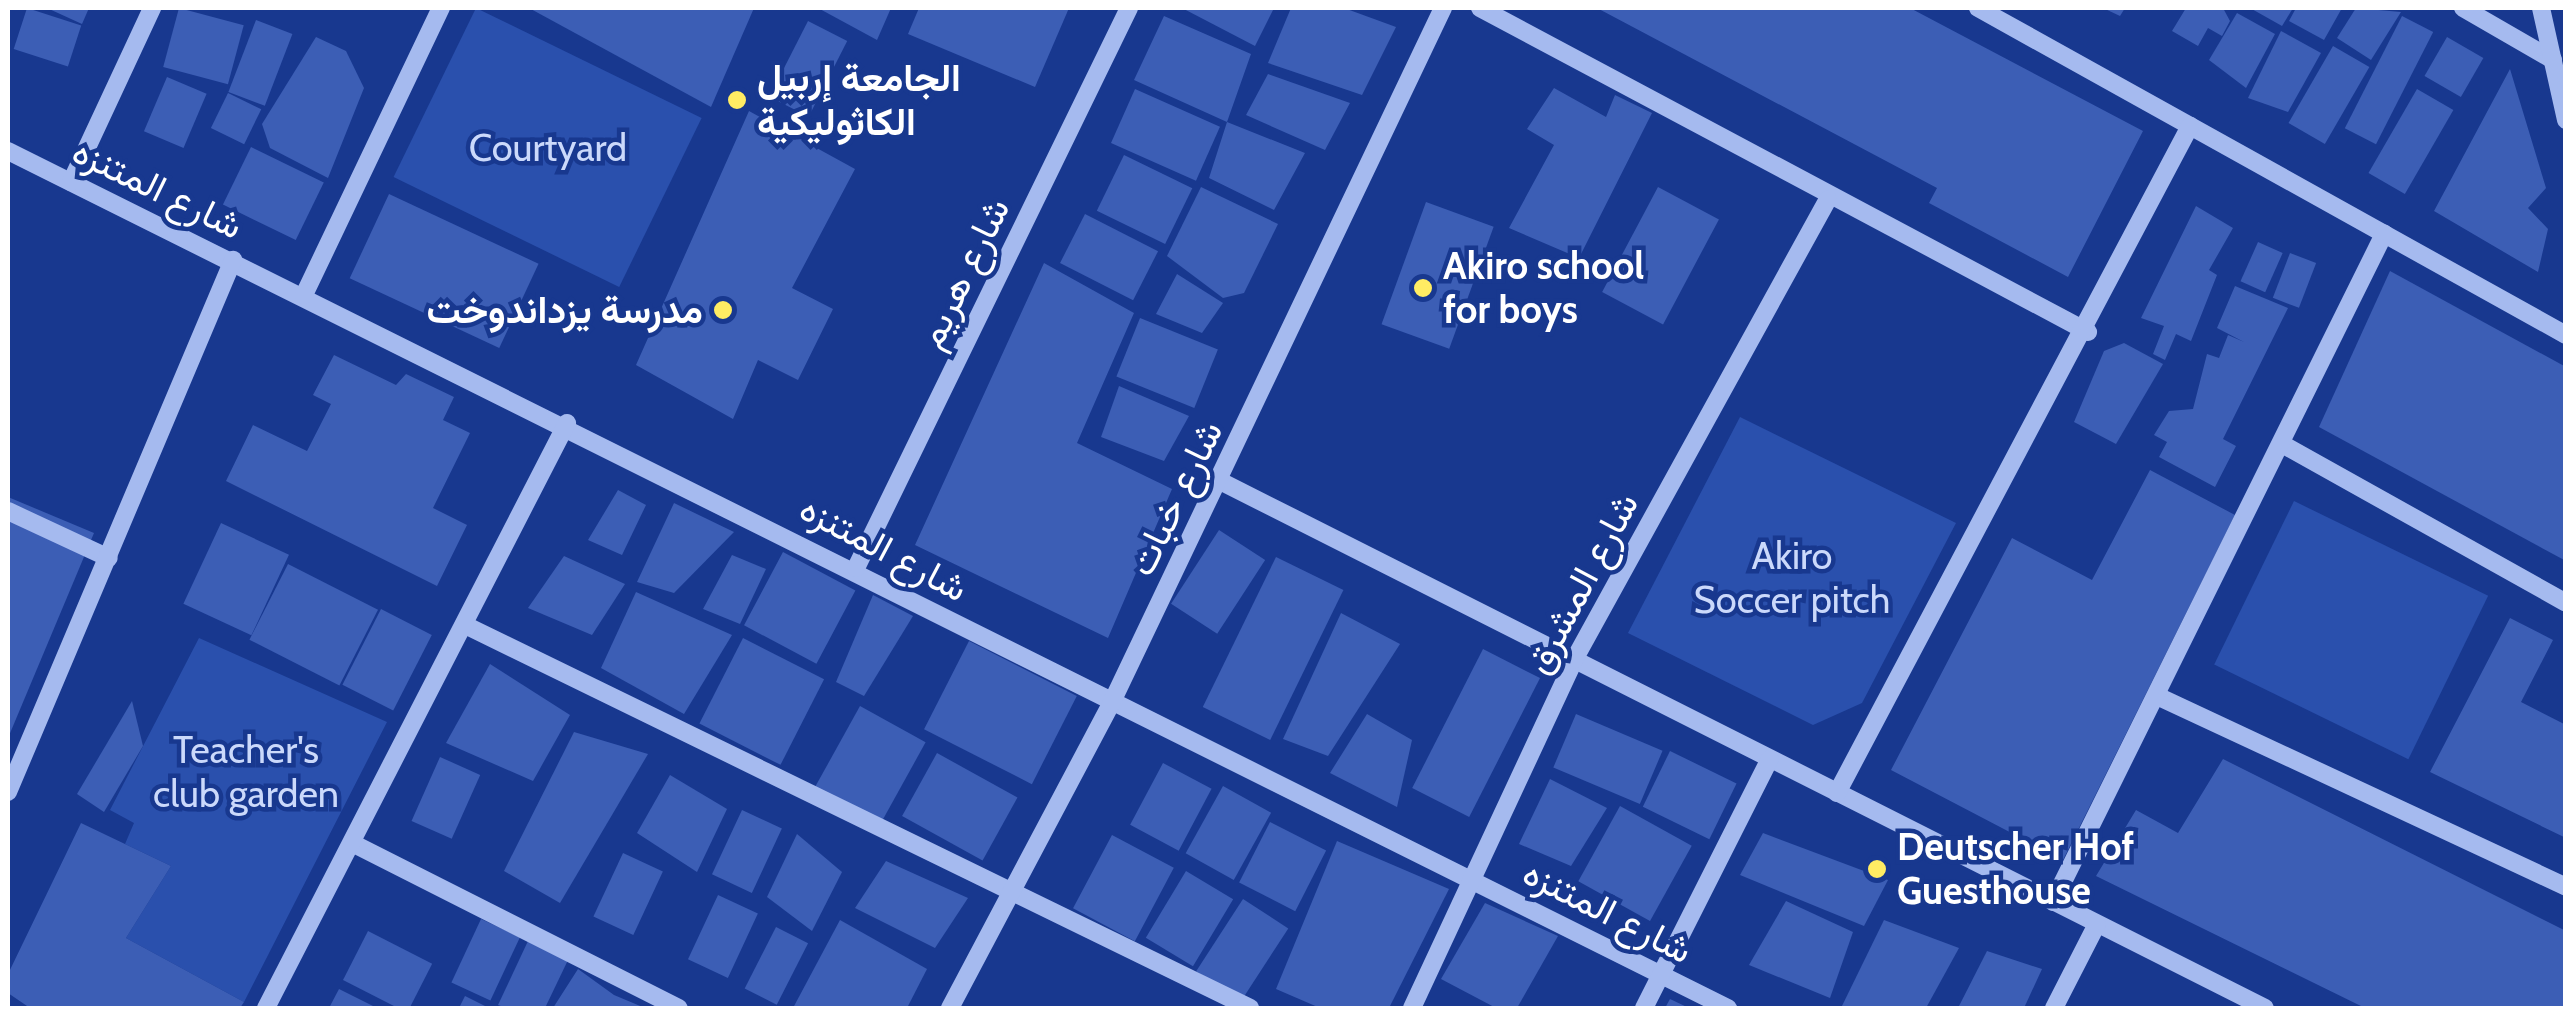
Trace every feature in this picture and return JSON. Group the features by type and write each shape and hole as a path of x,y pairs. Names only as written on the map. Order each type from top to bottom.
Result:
{"street":[{"path":"71,182 152,8"},
{"path":"304,295 441,8"},
{"name":"شارع هريم","path":"856,568 1129,8"},
{"name":"شارع خبات","path":"950,1008 1111,704 1443,8"},
{"path":"1480,8 1828,200 2088,332"},
{"path":"1978,8 2566,334"},
{"path":"2464,8 2553,60"},
{"path":"2542,8 2566,120"},
{"path":"1837,793 2088,332 2190,126"},
{"name":"شارع المتنزه","path":"8,151 567,423 856,568 1111,704 1728,1008"},
{"name":"شارع المشرق","path":"1412,1008 1574,660 1828,200"},
{"path":"2053,902 2384,234"},
{"path":"8,792 232,260"},
{"path":"266,1008 469,627 567,423"},
{"path":"2282,444 2566,603"},
{"path":"1220,481 2265,1008"},
{"path":"8,511 109,558"},
{"path":"469,627 1009,896 1250,1008"},
{"path":"2157,696 2566,887"},
{"path":"1644,1008 1770,758"},
{"path":"352,843 679,1008"},
{"path":"2054,1008 2098,924"}],"green space":[{"name":"Courtyard","path":"476,8 702,118 619,287 394,177"},
{"name":"Akiro Soccer pitch","path":"1740,417 1956,523 1862,703 1813,725 1628,633"},
{"path":"2294,501 2488,596 2408,759 2214,665"},
{"name":"Teacher's club garden","path":"199,638 387,722 244,1002 126,938 171,866 125,844 134,823 110,810"}],"building":[{"path":"27,8 81,26 68,67 14,49"},
{"path":"47,8 89,8 82,24"},
{"path":"179,8 244,25 228,84 163,67"},
{"path":"529,8 754,8 711,107"},
{"path":"818,8 891,8 877,40"},
{"path":"919,8 1069,8 1035,87 908,34"},
{"path":"1182,8 1274,8 1255,46"},
{"path":"1291,8 1344,8 1396,27 1362,95 1268,63"},
{"path":"1597,8 1910,8 2143,131 2068,277 1929,203 1937,188"},
{"path":"2103,8 2125,8 2120,16"},
{"path":"2186,8 2223,8 2230,21 2222,36 2208,28 2198,46 2172,31"},
{"path":"2250,8 2293,8 2282,26"},
{"path":"2296,8 2342,8 2324,40 2289,21"},
{"path":"2356,8 2401,12 2371,60 2337,38"},
{"path":"2237,13 2275,34 2246,88 2209,60"},
{"path":"1164,16 1251,54 1227,122 1134,80"},
{"path":"2402,16 2433,32 2376,144 2345,128"},
{"path":"256,20 292,34 265,106 228,92"},
{"path":"808,21 847,41 809,117 769,97"},
{"path":"2281,31 2321,53 2288,112 2248,98"},
{"path":"316,37 346,51 364,88 328,178 270,148 262,124"},
{"path":"2447,37 2483,58 2461,97 2424,76"},
{"path":"2333,46 2369,67 2325,144 2288,123"},
{"path":"2510,69 2546,188 2528,208 2548,229 2538,272 2434,211"},
{"path":"1268,74 1350,103 1325,150 1246,115"},
{"path":"167,77 207,94 184,148 144,131"},
{"path":"1554,88 1606,117 1615,95 1652,113 1579,258 1509,228 1554,145 1527,129"},
{"path":"1135,89 1220,127 1196,181 1111,143"},
{"path":"2417,89 2453,110 2405,194 2368,173"},
{"path":"228,93 261,109 244,144 211,128"},
{"path":"749,111 855,169 792,288 833,309 798,380 758,360 733,419 636,365"},
{"path":"1227,122 1305,153 1274,210 1209,178"},
{"path":"251,147 324,183 296,240 223,205"},
{"path":"1124,155 1192,188 1165,244 1097,211"},
{"path":"1201,187 1278,224 1244,293 1223,298 1167,256"},
{"path":"1658,187 1719,219 1663,324 1602,292"},
{"path":"389,194 539,264 499,348 350,278"},
{"name":"Akiro school for boys","path":"1426,202 1494,227 1449,349 1382,324"},
{"path":"2196,206 2233,228 2209,270 2217,275 2191,341 2176,334 2165,360 2153,354 2164,326 2141,318"},
{"path":"1085,214 1158,251 1133,300 1060,263"},
{"path":"2258,242 2283,253 2265,292 2241,281"},
{"path":"2290,253 2316,263 2299,308 2273,298"},
{"path":"1044,263 1134,313 1077,443 1172,489 1108,638 915,545"},
{"path":"2390,271 2566,367 2566,561 2319,427"},
{"path":"1177,274 1223,303 1202,333 1156,314"},
{"path":"2235,286 2288,308 2223,439 2236,446 2215,487 2159,457 2167,442 2154,435 2169,411 2193,409 2207,354 2219,358 2228,335 2244,342 2217,328"},
{"path":"1140,318 1218,349 1194,408 1116,376"},
{"path":"2124,343 2163,364 2116,444 2074,422 2104,351"},
{"path":"334,355 396,385 406,374 454,397 443,420 470,433 433,508 467,525 437,586 226,481 253,425 307,451 331,404 313,395"},
{"path":"1119,386 1189,416 1164,461 1101,437"},
{"path":"2150,470 2235,515 2063,860 1891,770 2012,538 2092,580"},
{"path":"618,490 646,505 622,555 588,540"},
{"path":"8,497 94,533 8,738"},
{"path":"674,503 734,532 674,593 637,582"},
{"path":"221,523 289,555 251,635 183,604"},
{"path":"1219,530 1265,560 1217,634 1171,604"},
{"path":"783,552 855,590 816,664 744,625"},
{"path":"732,555 766,569 740,624 703,609"},
{"path":"564,556 625,584 592,635 528,608"},
{"path":"1276,557 1343,590 1270,740 1203,707"},
{"path":"288,564 378,610 339,686 249,640"},
{"path":"636,592 732,635 684,714 601,668"},
{"path":"873,595 913,616 864,696 836,682"},
{"path":"381,609 432,635 393,711 342,685"},
{"path":"1341,613 1400,644 1328,756 1283,739"},
{"path":"2510,618 2553,640 2521,702 2566,725 2566,838 2430,772"},
{"path":"743,638 824,679 780,765 699,724"},
{"path":"969,641 1077,696 1032,784 924,729"},
{"path":"1483,649 1540,678 1469,817 1412,788"},
{"path":"490,664 570,715 533,781 446,743"},
{"path":"132,701 143,746 104,812 77,794"},
{"path":"860,706 926,742 881,824 815,787"},
{"path":"1367,714 1412,740 1397,807 1330,773"},
{"path":"1576,714 1663,751 1640,804 1553,767"},
{"path":"574,732 648,754 560,903 504,871"},
{"path":"1670,751 1737,783 1709,839 1643,807"},
{"path":"937,753 1017,798 983,861 902,816"},
{"path":"440,757 480,775 452,839 412,821"},
{"path":"2223,759 2566,931 2566,1008 2365,1008 2096,876 2136,810 2178,833"},
{"path":"1163,763 1212,789 1179,851 1130,825"},
{"path":"670,775 727,809 697,872 637,833"},
{"path":"1550,779 1607,808 1571,866 1519,844"},
{"path":"1223,786 1271,813 1234,880 1186,853"},
{"path":"1620,806 1692,846 1650,921 1578,881"},
{"path":"742,810 782,829 752,893 712,874"},
{"path":"1270,822 1326,851 1295,911 1239,883"},
{"path":"81,823 171,866 126,938 244,1002 240,1008 30,1008 8,993 8,974"},
{"path":"1763,833 1888,880 1864,926 1740,875"},
{"path":"797,834 842,872 812,931 767,897"},
{"path":"1112,835 1174,868 1135,941 1073,908"},
{"path":"1337,841 1449,889 1389,1008 1320,1008 1276,989"},
{"path":"623,853 663,872 633,935 593,916"},
{"path":"886,861 968,898 935,948 855,908"},
{"path":"1186,871 1233,899 1193,966 1146,938"},
{"path":"718,895 758,914 728,978 688,959"},
{"path":"1243,899 1288,928 1241,1001 1196,971"},
{"path":"1786,901 1853,932 1830,998 1749,965"},
{"path":"1485,903 1558,936 1517,1008 1496,1008 1441,979"},
{"path":"481,919 520,937 490,1001 451,982"},
{"path":"840,920 927,969 907,1008 793,1008"},
{"path":"1884,920 1959,948 1926,1008 1841,1008"},
{"path":"776,927 808,943 777,1005 745,988"},
{"path":"368,931 432,964 410,1008 398,1008 343,980"},
{"path":"528,941 568,960 545,1008 498,1005"},
{"path":"1987,951 2042,969 2024,1008 1958,1008"},
{"path":"578,969 614,995 645,1008 553,1008"},
{"path":"339,989 377,1008 329,1008"},
{"path":"465,996 489,1008 459,1008"},
{"path":"1670,999 1689,1008 1665,1008"}],"place":[{"name":"الجامعة إربيل الكاثوليكية","path":"737,100"},
{"name":"Akiro school for boys","path":"1423,288"},
{"name":"مدرسة يزداندوخت","path":"723,310"},
{"name":"Deutscher Hof Guesthouse","path":"1877,869"}]}
